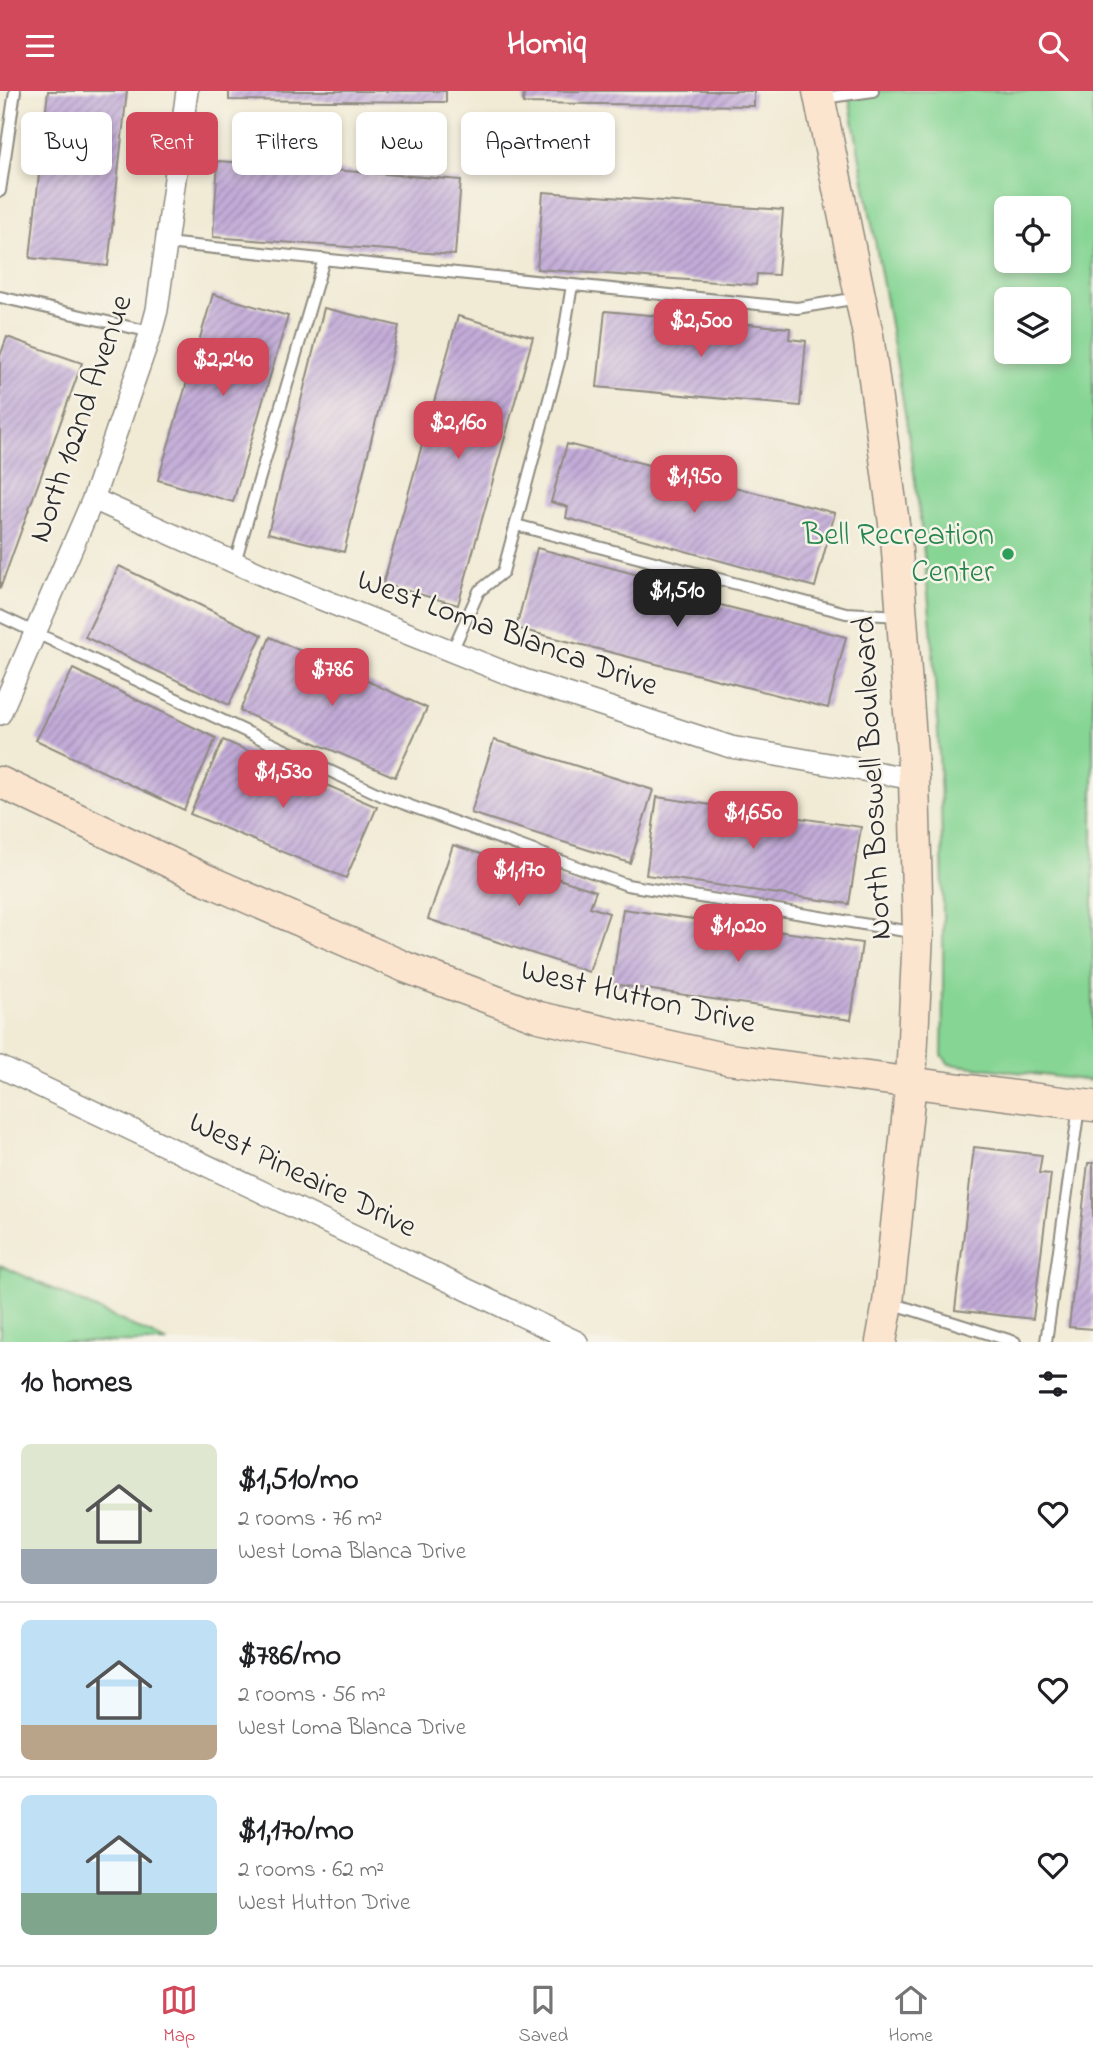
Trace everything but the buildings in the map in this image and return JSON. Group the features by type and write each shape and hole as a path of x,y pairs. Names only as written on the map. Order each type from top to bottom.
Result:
{"street":[{"name":"North 102nd Avenue","path":"0,714 93,499 151,332 187,91"},
{"name":"North Boswell Boulevard","path":"819,95 861,298 896,538 914,779 918,933 911,1081 888,1303 881,1342"},
{"name":"West Loma Blanca Drive","path":"93,499 234,562 524,680 731,747 914,779"},
{"name":"West Hutton Drive","path":"0,782 207,880 355,945 540,1017 728,1059 1086,1106"},
{"name":"West Pineaire Drive","path":"0,1067 577,1342"}],"lane":[{"path":"0,191 16,91"},
{"path":"819,95 873,91"},
{"path":"166,243 797,307 861,298"},
{"path":"234,562 324,259"},
{"path":"452,651 479,591 503,572 560,358 572,285"},
{"path":"0,297 151,332"},
{"path":"516,525 846,613 902,616"},
{"path":"0,616 383,796 628,885 918,933"},
{"path":"1046,1342 1086,1106"},
{"path":"888,1303 1016,1342"}],"green space":[{"name":"Bell Recreation Center","path":"848,91 1093,91 1093,1081 949,1064 942,1055 942,836 936,690 923,545 891,329"},
{"path":"0,1265 168,1342 0,1342"}],"place":[{"name":"Bell Recreation Center","path":"1008,554"}]}
